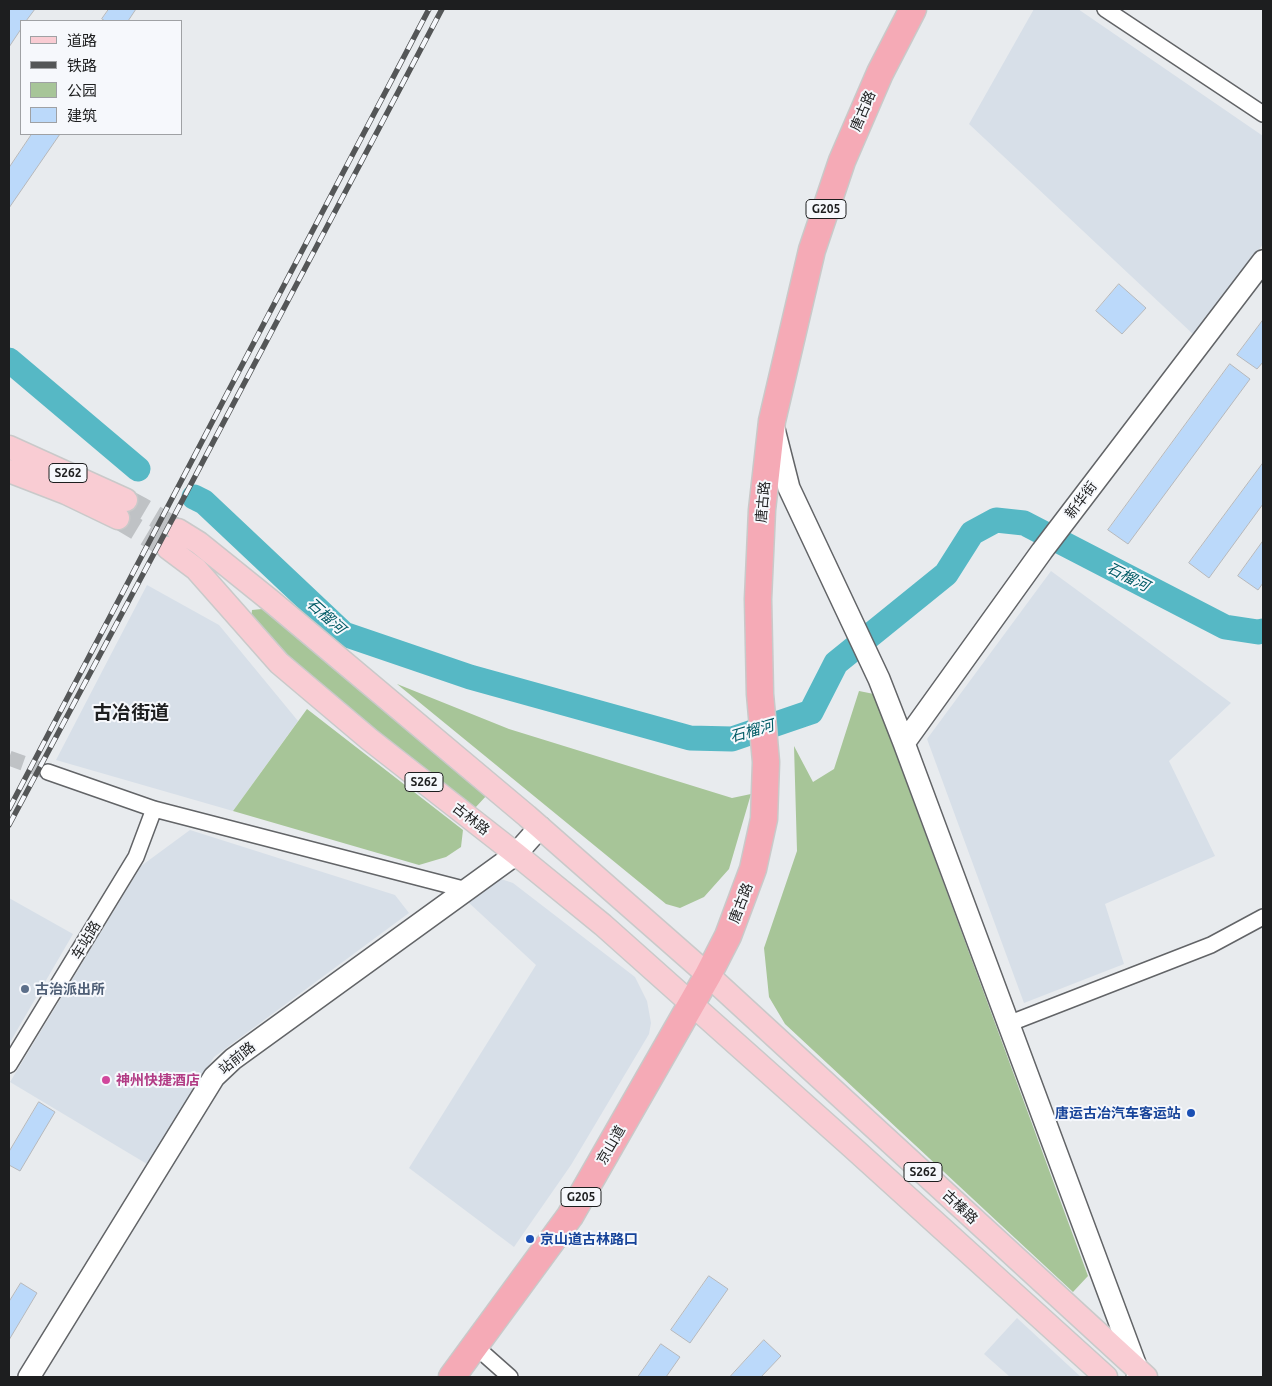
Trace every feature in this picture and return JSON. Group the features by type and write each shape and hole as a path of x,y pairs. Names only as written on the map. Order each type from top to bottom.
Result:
{"highway":[{"name":"唐古路","path":"691,1005 728,936 753,870 764,820 766,762 760,694 758,599 762,510 772,421 812,250 842,161 880,73 913,9"},
{"name":"京山道","path":"452,1377 570,1216 691,1005"}],"main road":[{"name":"S262","path":"9,446 122,509 66,492 9,470"},
{"name":"古林路","path":"691,1005 603,925 369,739 278,662 196,569 173,539 199,543 264,595 540,827 708,975"},
{"name":"古榛路","path":"708,975 1140,1375"},
{"name":"古榛路","path":"691,1005 852,1146 1106,1377"}],"street":[{"path":"1105,9 1263,114"},
{"name":"新华街","path":"904,743 1057,530 1263,261"},
{"path":"772,421 789,488 879,680 904,743 1140,1375"},
{"path":"48,772 154,810 467,890"},
{"name":"车站路","path":"9,1065 136,857 154,810"},
{"name":"站前路","path":"29,1377 214,1077 233,1059 516,854 540,827"},
{"path":"1008,1024 1211,945 1263,917"},
{"path":"476,1346 510,1377"}],"shaded area":[{"path":"1034,9 1078,9 1263,136 1263,244 1195,336 969,124"},
{"path":"1051,571 1231,703 1169,761 1215,856 1105,904 1124,964 1024,1003 927,739"},
{"path":"147,585 219,625 298,721 233,811 56,760"},
{"path":"190,830 395,895 409,913 214,1057 147,1164 10,1082 141,866"},
{"path":"501,879 513,883 635,977 647,1001 651,1023 649,1034 571,1165 514,1247 409,1168 536,965 468,902"},
{"name":"古治派出所","path":"9,898 73,934 9,1044"},
{"path":"1017,1318 1081,1377 1010,1377 984,1354"}],"green space":[{"path":"262,609 487,795 475,808 465,804 277,649 251,619 252,610"},
{"path":"397,684 509,729 732,798 751,794 729,869 704,897 680,908 666,904"},
{"path":"859,691 874,694 1088,1276 1073,1292 785,1024 769,997 764,948 797,851 794,746 813,782 834,769"},
{"path":"307,709 463,830 461,847 446,857 419,865 233,811"}],"building":[{"path":"9,9 35,9 27,20 20,20 20,30 9,47"},
{"path":"109,9 136,9 129,20 102,19"},
{"path":"31,135 59,135 9,208 9,168"},
{"path":"1119,284 1146,308 1122,334 1096,311"},
{"path":"1263,320 1263,362 1257,369 1237,355"},
{"path":"1230,364 1250,379 1128,544 1108,530"},
{"path":"1263,463 1263,504 1209,578 1189,563"},
{"path":"1263,541 1263,583 1258,590 1238,576"},
{"path":"39,1102 55,1112 20,1171 9,1165 9,1152"},
{"path":"709,1276 728,1289 690,1343 671,1330"},
{"path":"21,1283 37,1293 9,1340 9,1302"},
{"path":"764,1340 781,1356 761,1377 730,1377"},
{"path":"661,1344 680,1357 666,1377 638,1377"}],"waterway":[{"name":"石榴河","path":"9,360 138,469"},
{"name":"石榴河","path":"194,497 204,502 344,634 470,677 690,738 732,739 811,712 836,663 946,574 972,533 996,520 1024,523 1225,627 1258,632 1263,631"}],"tunnel":[{"path":"126,500 178,530"},
{"path":"118,518 168,548"},
{"path":"9,758 48,772"}],"railway":[{"path":"9,809 429,9"},
{"path":"9,825 442,9"}],"place":[{"name":"古治派出所","path":"25,989"},
{"name":"神州快捷酒店","path":"106,1080"},
{"name":"唐运古冶汽车客运站","path":"1191,1113"},
{"name":"京山道古林路口","path":"530,1239"}],"district":[{"name":"古冶街道","path":"131,713"}]}
